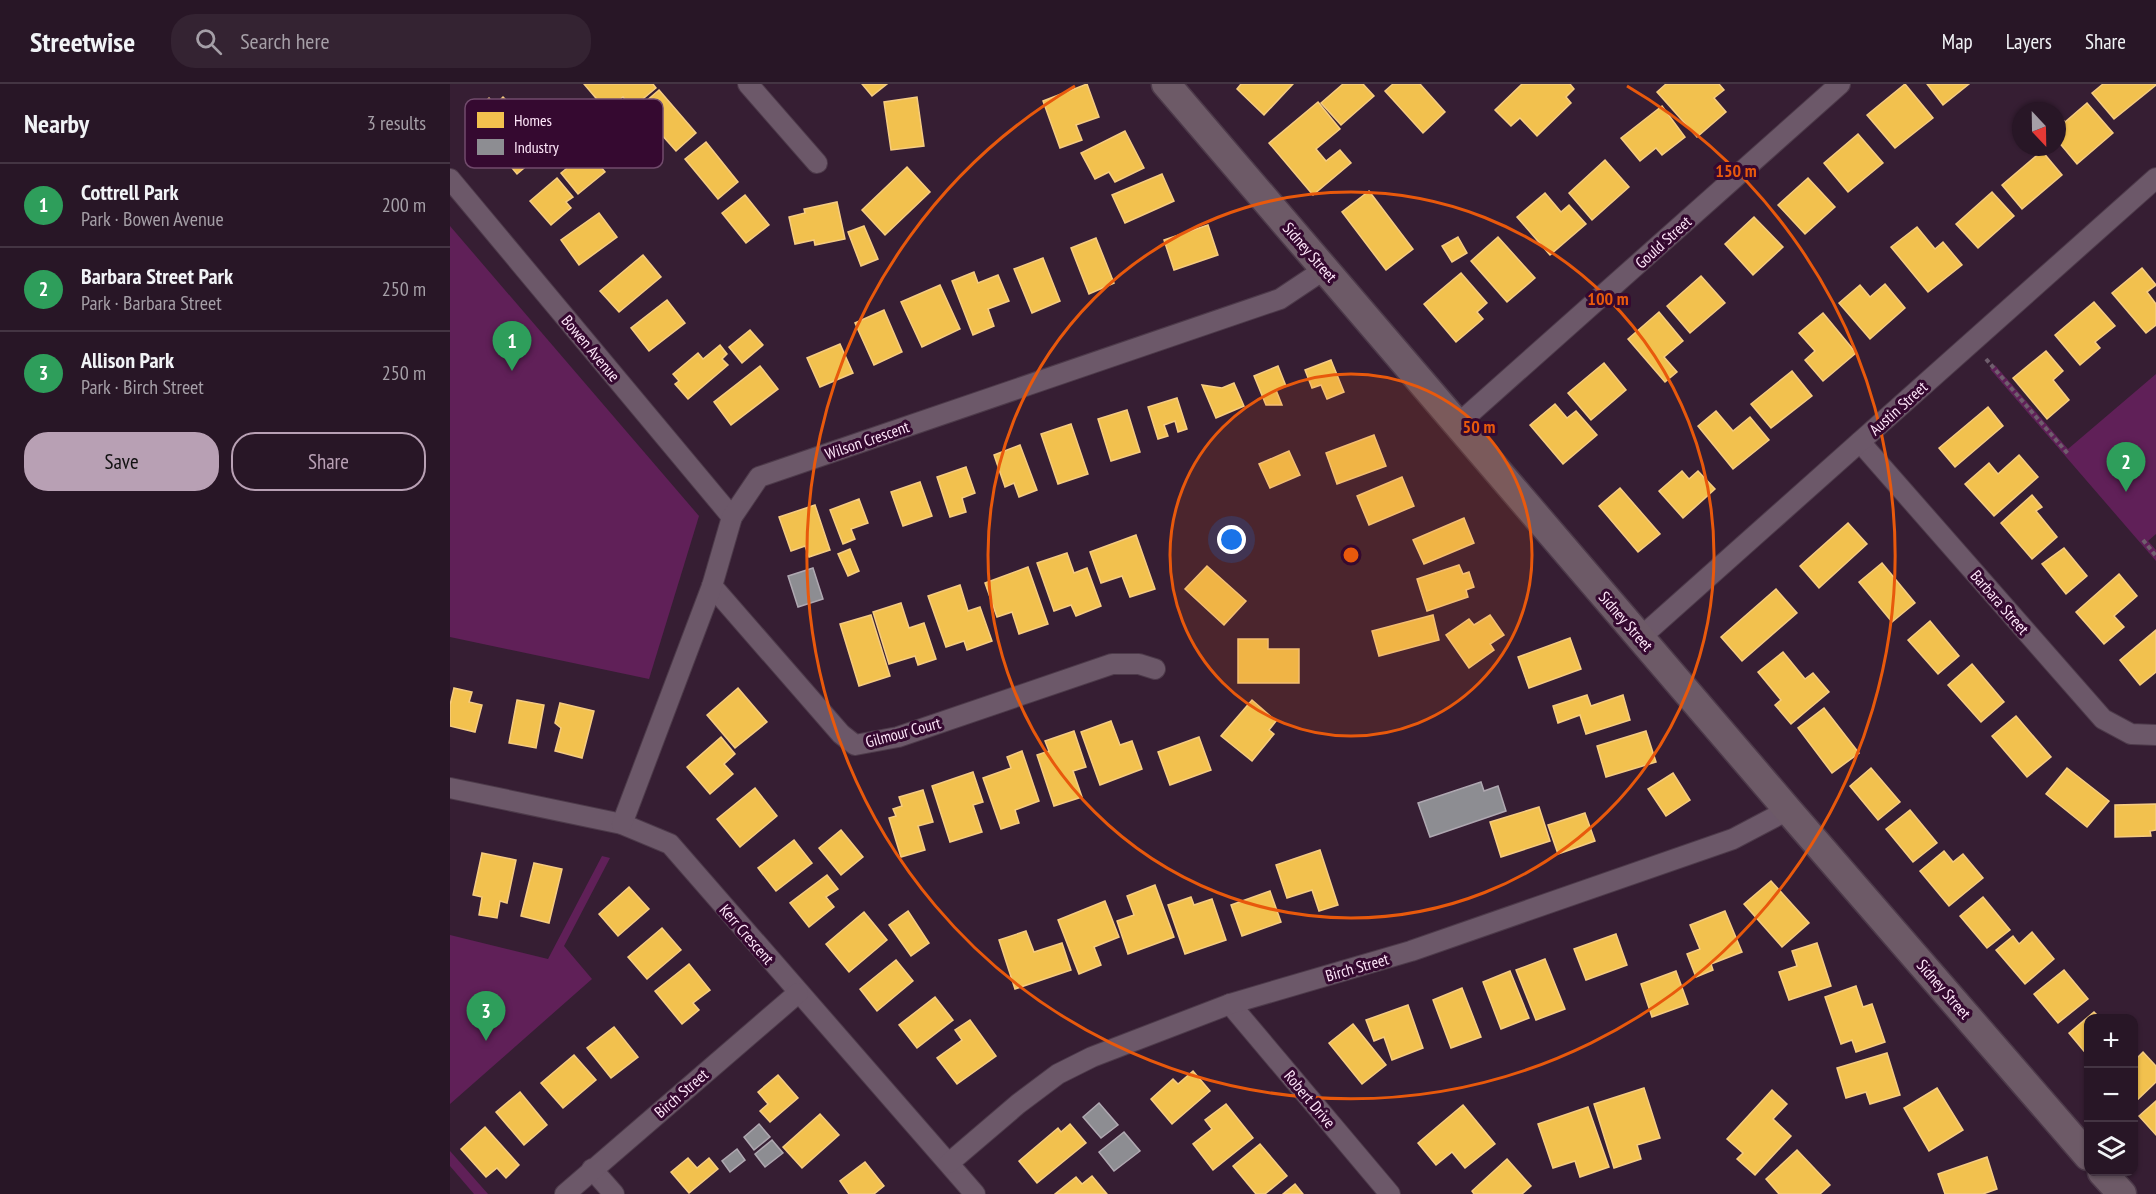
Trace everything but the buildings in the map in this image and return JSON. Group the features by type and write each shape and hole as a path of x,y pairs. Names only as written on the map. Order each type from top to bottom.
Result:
{"main road":[{"name":"Sidney Street","path":"1166,84 1788,810 2084,1151"},
{"path":"2106,1176 2122,1194"}],"street":[{"path":"748,84 817,163"},
{"name":"Gould Street","path":"1458,424 1840,84"},
{"name":"Austin Street","path":"1641,637 2156,178"},
{"name":"Bowen Avenue","path":"450,179 732,517"},
{"name":"Wilson Crescent","path":"622,825 712,586 732,517 759,477 1280,299 1325,269"},
{"name":"Barbara Street","path":"1860,442 2103,719 2131,734 2156,735"},
{"name":"Gilmour Court","path":"712,586 834,726 855,745 898,737 1112,664 1140,664 1155,669"},
{"name":"Kerr Crescent","path":"450,788 622,825 670,844 975,1194"},
{"name":"Birch Street","path":"949,1163 1018,1104 1058,1074 1092,1056 1230,1004 1410,951 1721,843 1788,810"},
{"name":"Birch Street","path":"564,1194 798,993"},
{"name":"Robert Drive","path":"1230,1004 1390,1194"},
{"path":"592,1169 614,1194"}],"path":[{"path":"1972,342 2069,455"},
{"path":"2143,540 2156,556"}],"shaded area":[{"path":"450,226 699,516 649,679 450,637"},
{"path":"1995,365 2068,449 2156,374 2156,534 2148,541 2156,550 2156,561 1990,369"},
{"path":"602,856 610,858 564,946 592,979 450,1104 450,935 548,959"},
{"path":"450,1151 488,1194 474,1194 450,1166"}],"place":[{"name":"Cottrell Park","path":"512,371"},
{"name":"Barbara Street Park","path":"2126,492"},
{"name":"Allison Park","path":"486,1041"}]}
